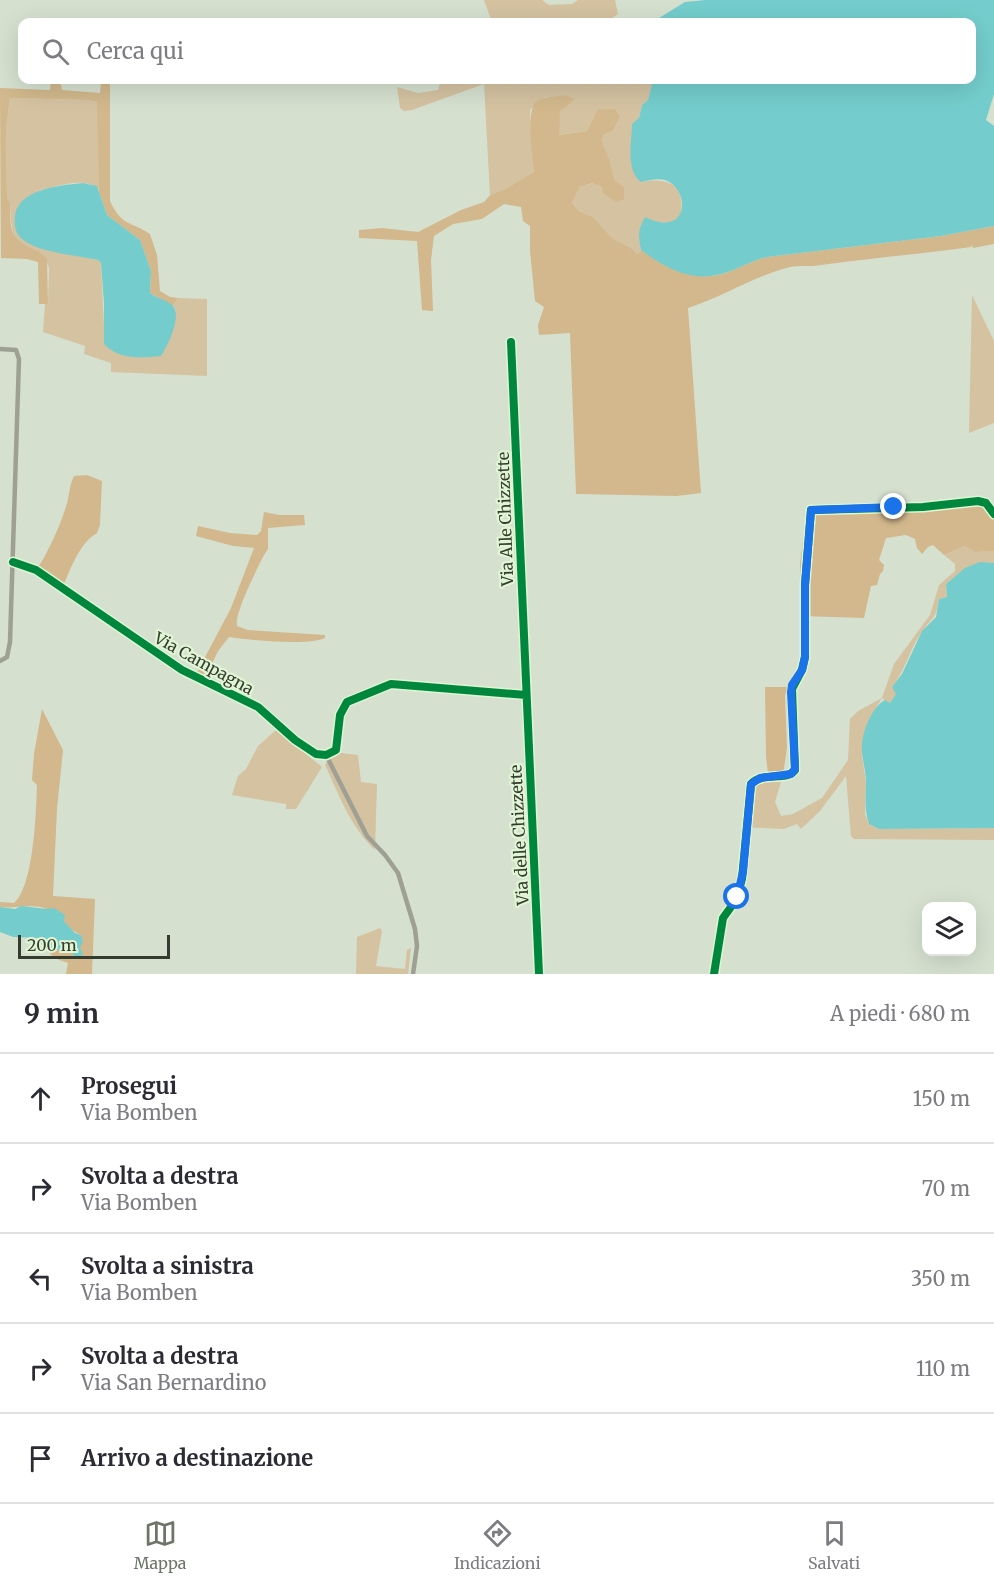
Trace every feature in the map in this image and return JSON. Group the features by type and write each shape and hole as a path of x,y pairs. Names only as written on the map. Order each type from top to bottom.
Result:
{"street":[{"name":"Via Alle Chizzette","path":"511,342 526,695"},
{"path":"0,349 16,350 19,359 10,642 7,657 0,661"},
{"path":"714,974 723,918 736,900 742,879 751,784 760,778 791,774 795,769 791,692 792,685 802,670 805,657 806,573 811,510 923,507 978,501 986,503 994,514"},
{"name":"Via Campagna","path":"13,562 36,570 182,670 258,707 295,740 316,754 326,755"},
{"path":"413,974 416,938 398,873 386,855 367,836 326,755 336,750 340,716 347,702 391,684 526,695"},
{"name":"Via delle Chizzette","path":"526,695 539,974"}],"shaded area":[{"path":"484,0 542,0 549,5 572,4 578,0 615,0 618,14 612,18 491,18"},
{"path":"51,84 61,84 62,90 100,93 101,84 110,84 110,201 123,219 150,234 157,255 160,291 170,297 178,298 173,306 150,293 151,271 140,240 107,215 99,192 97,102 10,98 6,129 7,198 10,202 11,224 14,234 23,244 47,259 48,304 39,304 38,262 27,259 1,258 0,88 50,90"},
{"path":"440,84 484,84 412,110 404,111 400,108 397,87 418,93 438,90"},
{"path":"484,84 652,84 648,100 642,105 639,118 641,182 660,181 672,184 679,193 681,212 679,219 674,223 656,223 649,227 639,238 641,250 638,254 612,238 593,217 579,211 572,203 580,187 592,183 602,187 615,181 602,141 604,134 597,110 587,131 558,135 559,111 570,104 565,95 545,97 530,110 534,172 490,195"},
{"path":"565,95 574,99 560,111 559,135 587,131 597,110 615,109 620,117 612,131 604,134 602,141 615,181 624,187 624,199 616,202 603,193 602,187 592,183 580,187 572,203 579,211 593,217 612,238 638,254 641,250 682,273 716,275 767,257 941,236 994,226 994,244 817,266 790,267 688,308 701,493 677,496 576,494 570,333 539,335 538,325 544,307 535,301 530,226 523,221 521,207 504,204 482,219 453,224 434,236 431,260 433,311 422,310 417,241 359,238 359,230 382,228 418,232 461,210 484,202 490,195 534,172 531,145 533,106 543,98"},
{"path":"10,98 98,102 99,189 86,183 78,183 38,191 32,245 98,260 101,263 104,326 176,311 173,306 178,298 207,299 207,376 111,372 111,363 84,354 85,346 43,332 45,304 48,304 49,268 44,255 25,245 15,236 11,224 10,202 7,198 6,129"},
{"path":"972,295 994,341 994,423 969,433"},
{"path":"87,475 102,481 100,525 97,533 80,551 61,591 33,573 43,560 59,527 74,476"},
{"path":"979,500 994,519 994,551 975,552 965,546 944,555 933,545 922,554 917,548 915,539 906,535 886,538 879,560 884,565 883,571 877,585 871,586 864,618 801,616 800,564 806,516 809,509 903,506"},
{"path":"264,512 279,515 304,515 305,525 268,528 268,549 242,602 237,626 248,630 325,635 325,638 293,642 229,637 218,651 204,681 194,678 231,608 254,548 233,546 196,536 198,526 230,533 257,535 261,531"},
{"path":"965,546 975,552 994,551 994,563 973,565 946,584 947,597 939,599 935,615 918,639 892,687 897,693 890,704 882,698 894,664 930,615 939,585 955,571 955,564 944,555"},
{"path":"765,687 788,687 785,696 787,748 783,775 768,774"},
{"path":"882,698 870,718 862,756 866,783 865,814 869,824 879,829 994,828 994,840 854,839 851,836 846,776 820,811 801,829 797,824 784,829 742,827 745,787 756,778 783,775 775,802 781,816 793,814 822,798 848,760 850,719 858,711"},
{"path":"42,709 63,750 57,809 53,896 95,899 92,974 66,974 68,963 54,958 47,950 68,950 76,957 80,947 81,935 52,912 36,906 0,907 0,902 14,903 21,894 30,865 37,797 37,785 32,780 34,754"},
{"path":"276,730 322,767 296,809 286,809 286,804 232,795 238,776 246,769 258,746"},
{"path":"333,752 358,755 361,782 377,784 375,850 352,821 325,765"},
{"path":"380,928 382,931 376,966 405,969 407,950 411,948 408,974 356,974 357,937"}],"water":[{"path":"706,0 994,0 994,94 986,120 994,126 994,226 941,236 767,257 728,272 704,276 693,276 671,269 641,250 639,233 645,217 660,222 671,222 682,210 679,192 673,185 662,179 641,182 636,177 631,163 632,124 639,118 642,105 648,100 652,84 976,84 976,18 659,18 685,2"},
{"path":"83,183 97,186 107,215 140,240 151,271 150,293 170,303 175,309 173,330 161,356 123,355 104,344 104,303 101,263 98,260 58,253 29,244 17,232 15,218 17,208 31,195 52,187"},
{"path":"980,562 994,563 994,828 879,829 869,824 866,813 866,777 862,750 866,726 880,703 885,700 890,703 896,694 892,687 902,674 922,631 936,617 939,599 947,597 946,584 965,568"},
{"path":"21,906 54,908 65,915 64,921 75,933 81,935 83,942 80,947 83,955 76,957 68,950 47,950 39,942 39,938 13,937 0,932 0,907 15,909"}],"cycle path":[{"path":"511,342 539,974"},
{"path":"714,974 723,918 736,900 742,879 751,784 762,778 791,774 795,770 792,689 802,670 805,657 805,585 811,510 923,507 978,501 986,503 994,514"},
{"path":"13,562 36,570 182,670 258,707 295,740 316,754 326,755 336,750 340,715 347,702 391,684 526,695"}],"route":[{"path":"737,897 745,858 748,792 751,784 760,778 791,774 795,769 791,692 792,685 802,670 805,657 805,585 811,510 894,507"}]}
